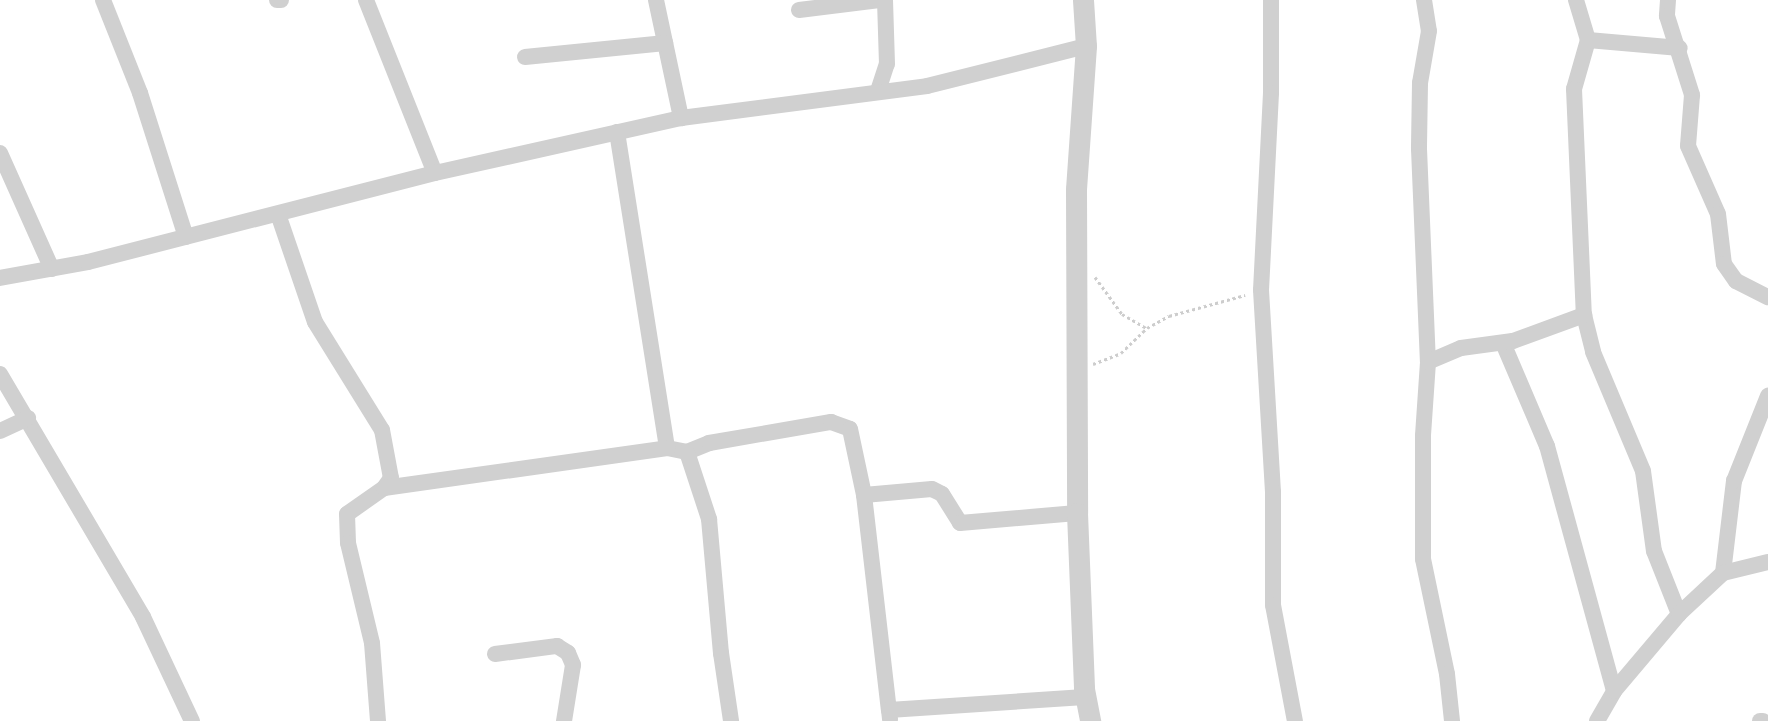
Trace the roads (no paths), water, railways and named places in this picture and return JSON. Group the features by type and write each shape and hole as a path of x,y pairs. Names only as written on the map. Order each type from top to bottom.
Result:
{"street":[{"path":"103,0 140,93 186,237"},
{"path":"366,0 435,173"},
{"path":"656,0 681,118"},
{"path":"799,10 879,0"},
{"path":"878,91 886,64 885,0"},
{"path":"1083,0 1086,46 1076,189 1077,513 1085,697 1090,721"},
{"path":"1271,0 1271,93 1261,290 1274,492 1273,605 1295,721"},
{"path":"1424,0 1428,31 1420,82 1419,149 1428,362 1423,436 1423,559 1447,674 1452,721"},
{"path":"1576,0 1588,40 1574,89 1584,315 1593,351 1643,471 1654,551 1679,614"},
{"path":"1668,0 1667,16 1680,48 1692,94 1688,146 1718,214 1724,264 1736,281 1768,297"},
{"path":"1588,40 1680,48"},
{"path":"525,57 665,43"},
{"path":"0,279 186,237 435,173 681,118 927,86 1086,46"},
{"path":"617,132 667,448"},
{"path":"0,153 52,269"},
{"path":"278,214 315,322 382,430 391,478 384,489 347,514 348,543 372,643 378,721"},
{"path":"1428,362 1461,348 1503,343 1584,315"},
{"path":"1503,343 1547,446 1614,691"},
{"path":"0,374 144,617 192,721"},
{"path":"1723,573 1734,481 1768,396"},
{"path":"0,431 28,418"},
{"path":"384,489 667,448 687,452 709,443 831,422 850,429 864,495 889,715 1085,697"},
{"path":"687,452 709,519 721,653 731,721"},
{"path":"864,495 932,489 942,494 960,523 1077,513"},
{"path":"1597,721 1614,691 1679,614 1723,573 1768,562"},
{"path":"495,654 557,646 568,653 573,665 564,721"}]}
